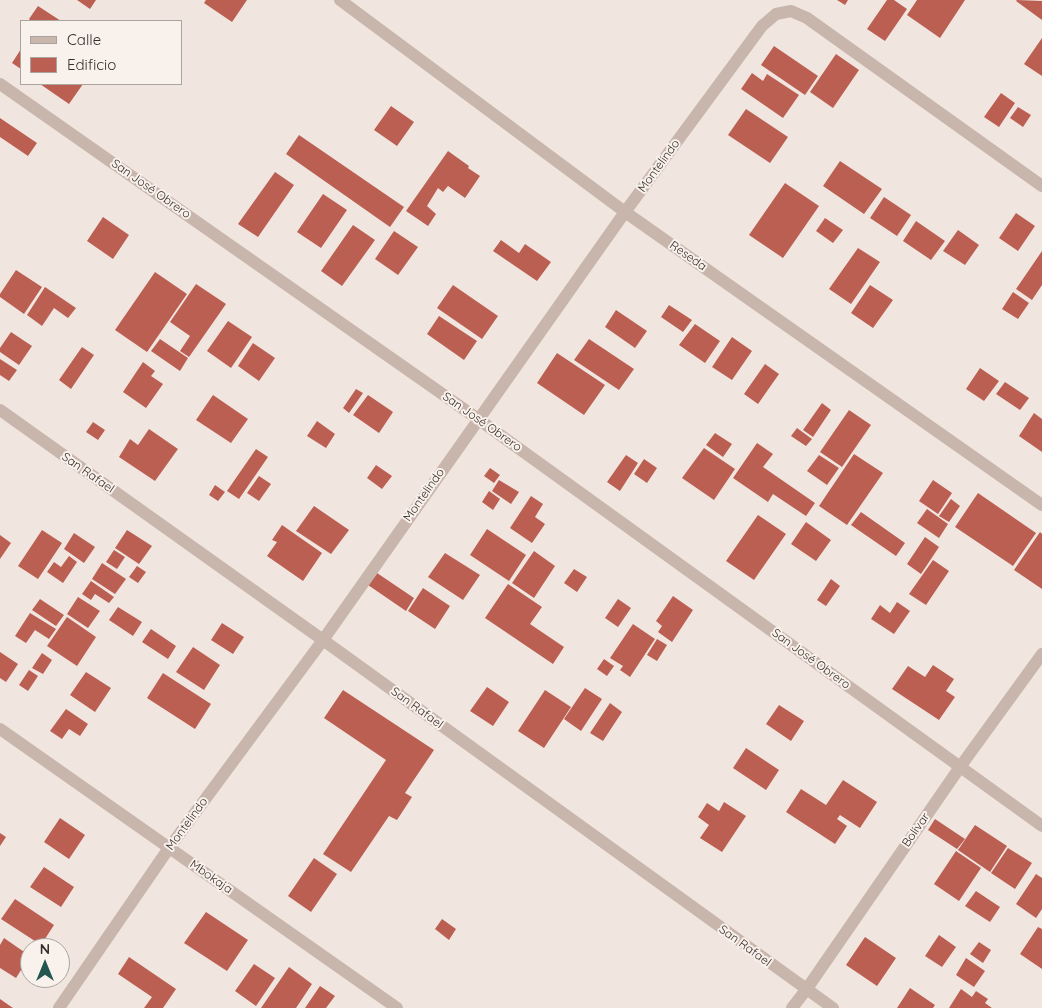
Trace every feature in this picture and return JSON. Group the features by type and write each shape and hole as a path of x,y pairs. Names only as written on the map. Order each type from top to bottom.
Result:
{"street":[{"name":"Reseda","path":"340,0 625,212 1042,505"},
{"name":"Montelindo","path":"59,1008 169,848 323,640 625,212 762,26 776,14 791,11 807,18 1042,186"},
{"name":"San José Obrero","path":"0,84 478,419 1042,826"},
{"name":"San Rafael","path":"0,410 323,640 833,1008"},
{"name":"Bolivar","path":"792,1008 960,766 1042,654"},
{"name":"Mbokaja","path":"0,729 397,1008"}],"building":[{"path":"77,0 96,0 90,9"},
{"path":"206,0 247,0 232,22 204,3"},
{"path":"837,0 848,0 845,5"},
{"path":"887,0 894,0 907,9 885,41 867,29"},
{"path":"917,0 965,0 940,38 907,15"},
{"path":"1016,1 1042,1 1042,20"},
{"path":"38,6 59,20 30,20"},
{"path":"1042,38 1042,76 1024,64"},
{"path":"774,46 818,76 805,95 761,65"},
{"path":"20,51 20,68 12,63"},
{"path":"836,54 859,70 833,108 810,92"},
{"path":"752,73 763,81 767,74 799,95 783,118 741,89"},
{"path":"41,85 82,85 69,104"},
{"path":"1001,93 1015,103 999,127 984,117"},
{"path":"391,106 414,122 397,146 374,130"},
{"path":"1018,107 1031,115 1023,127 1010,118"},
{"path":"746,109 788,137 770,163 728,135"},
{"path":"0,118 37,143 28,156 0,137"},
{"path":"299,135 404,207 390,227 286,154"},
{"path":"448,151 480,176 465,198 448,186 443,192 438,188 427,206 436,214 428,226 406,211"},
{"path":"840,161 882,189 864,214 823,186"},
{"path":"275,172 294,185 258,237 238,224"},
{"path":"785,183 819,206 783,258 749,235"},
{"path":"323,194 347,210 321,248 297,232"},
{"path":"884,197 911,215 897,236 870,218"},
{"path":"1016,213 1035,226 1018,251 999,238"},
{"path":"103,217 129,235 113,259 87,241"},
{"path":"825,218 843,230 833,243 816,231"},
{"path":"916,221 945,241 931,260 903,241"},
{"path":"353,225 375,240 342,286 321,271"},
{"path":"958,230 979,245 965,265 943,251"},
{"path":"394,231 418,247 398,275 375,259"},
{"path":"501,240 519,253 525,244 551,262 537,281 493,251"},
{"path":"858,248 880,262 851,304 829,289"},
{"path":"1042,251 1042,285 1032,300 1016,289"},
{"path":"16,270 42,287 24,314 0,297 0,294"},
{"path":"155,272 187,294 147,352 115,330"},
{"path":"196,284 226,304 189,357 180,351 190,336 170,322"},
{"path":"453,285 498,316 482,339 437,308"},
{"path":"870,285 893,300 873,328 851,313"},
{"path":"45,287 76,308 68,318 54,308 42,326 27,315"},
{"path":"1013,292 1029,303 1018,319 1002,309"},
{"path":"669,305 692,320 683,332 661,317"},
{"path":"616,310 647,331 635,348 605,327"},
{"path":"439,316 477,341 464,360 427,334"},
{"path":"228,321 252,337 231,368 207,351"},
{"path":"695,324 720,341 705,363 679,345"},
{"path":"11,332 32,346 19,365 0,352 0,348"},
{"path":"732,337 752,351 732,380 712,367"},
{"path":"160,339 188,358 180,371 151,351"},
{"path":"589,339 634,369 619,390 574,360"},
{"path":"253,343 275,358 259,381 238,366"},
{"path":"82,347 94,355 71,389 59,380"},
{"path":"557,353 605,385 584,415 537,383"},
{"path":"0,359 17,370 9,381 0,375"},
{"path":"143,362 155,371 151,376 163,384 146,408 123,392"},
{"path":"765,364 779,374 758,404 744,394"},
{"path":"980,368 999,381 984,401 966,389"},
{"path":"1005,382 1029,398 1020,410 996,394"},
{"path":"356,389 363,393 349,413 343,408"},
{"path":"213,395 248,419 231,443 196,420"},
{"path":"368,395 393,412 379,433 353,415"},
{"path":"822,403 831,410 813,437 803,430"},
{"path":"849,410 871,425 842,467 820,452"},
{"path":"1034,413 1042,419 1042,452 1019,436"},
{"path":"317,421 335,434 326,448 307,436"},
{"path":"93,422 105,430 98,440 86,432"},
{"path":"797,428 812,439 806,446 791,436"},
{"path":"149,429 178,449 155,481 119,457 130,439 138,445"},
{"path":"715,433 732,444 723,457 706,445"},
{"path":"757,443 773,454 763,467 815,503 806,516 773,494 768,502 733,478"},
{"path":"704,448 735,469 714,500 682,478"},
{"path":"256,449 268,457 239,499 227,491"},
{"path":"854,454 883,473 847,525 819,506"},
{"path":"626,455 638,463 620,491 607,482"},
{"path":"819,455 839,468 827,485 807,471"},
{"path":"644,459 657,468 647,483 634,474"},
{"path":"376,465 392,476 382,489 367,478"},
{"path":"490,468 500,475 494,483 484,476"},
{"path":"259,476 271,484 259,501 247,493"},
{"path":"499,480 519,492 511,504 492,491"},
{"path":"933,480 952,493 938,514 919,501"},
{"path":"215,485 225,492 218,501 209,495"},
{"path":"489,491 500,499 493,510 482,502"},
{"path":"978,493 1036,533 1013,566 955,527"},
{"path":"531,496 543,504 535,517 545,524 532,543 510,528"},
{"path":"951,499 960,506 949,522 939,516"},
{"path":"314,506 349,530 331,554 296,531"},
{"path":"927,509 948,524 939,538 917,523"},
{"path":"861,512 905,543 896,556 851,525"},
{"path":"758,515 786,534 754,580 726,561"},
{"path":"806,522 831,540 816,561 791,544"},
{"path":"282,525 322,553 303,581 267,556 277,542 272,540"},
{"path":"487,529 526,555 509,581 470,555"},
{"path":"42,530 62,543 38,579 18,566"},
{"path":"127,530 152,546 139,564 115,548"},
{"path":"1040,532 1042,534 1042,589 1014,570"},
{"path":"74,533 95,547 84,563 64,549"},
{"path":"0,535 11,543 0,559"},
{"path":"925,537 939,547 921,574 907,564"},
{"path":"114,550 125,557 117,569 106,562"},
{"path":"534,551 555,566 534,598 512,583"},
{"path":"445,553 480,575 463,600 428,577"},
{"path":"69,556 77,562 63,583 47,572 54,562 61,567"},
{"path":"933,560 949,571 926,605 909,594"},
{"path":"102,563 126,579 115,594 92,579"},
{"path":"137,566 146,572 138,583 129,577"},
{"path":"574,569 587,577 577,592 564,583"},
{"path":"377,573 414,598 406,611 368,585"},
{"path":"831,579 840,586 826,606 817,600"},
{"path":"91,581 114,597 109,603 95,594 91,600 82,594"},
{"path":"508,584 542,607 530,624 564,647 553,664 485,618"},
{"path":"423,588 450,606 435,629 408,611"},
{"path":"673,596 693,610 672,642 658,632 662,626 656,621"},
{"path":"78,597 100,611 88,628 67,614"},
{"path":"40,599 64,615 56,626 32,610"},
{"path":"618,599 631,608 618,627 605,618"},
{"path":"897,602 910,611 894,634 871,619 880,605 890,613"},
{"path":"118,607 142,622 133,636 109,620"},
{"path":"30,613 56,629 49,639 35,630 26,643 15,636"},
{"path":"67,617 96,637 77,666 47,646"},
{"path":"222,623 244,637 233,654 211,640"},
{"path":"633,624 655,639 630,677 620,670 623,666 610,658"},
{"path":"151,629 176,646 168,659 142,642"},
{"path":"657,639 667,645 657,661 647,655"},
{"path":"193,647 220,665 204,690 176,672"},
{"path":"0,652 18,664 6,682 0,678"},
{"path":"42,653 52,660 43,674 32,668"},
{"path":"604,659 614,666 607,676 597,669"},
{"path":"933,665 954,679 946,691 955,697 939,720 892,689 908,666 925,677"},
{"path":"29,670 38,676 28,691 19,685"},
{"path":"86,672 111,688 95,712 70,695"},
{"path":"163,673 211,704 195,729 147,698"},
{"path":"487,687 509,702 493,726 470,711"},
{"path":"585,688 602,699 581,731 564,719"},
{"path":"343,690 434,750 405,793 412,797 397,820 389,816 351,872 323,854 386,760 324,718"},
{"path":"545,690 571,707 544,748 518,731"},
{"path":"610,703 622,712 603,741 590,733"},
{"path":"779,705 804,721 791,741 766,724"},
{"path":"66,709 88,724 80,736 69,729 62,739 50,731"},
{"path":"746,748 779,770 766,790 733,768"},
{"path":"843,780 877,802 860,828 840,815 837,819 847,826 835,844 786,812 801,789 826,805"},
{"path":"724,802 746,816 722,852 700,838 709,825 698,817 707,803 719,811"},
{"path":"60,818 85,835 69,859 44,842"},
{"path":"935,819 965,839 957,849 928,830"},
{"path":"975,825 1007,846 990,872 958,850"},
{"path":"0,833 6,837 0,846"},
{"path":"1008,848 1032,863 1015,889 991,873"},
{"path":"956,851 981,868 959,901 934,884"},
{"path":"314,858 337,874 311,912 288,896"},
{"path":"44,867 74,887 61,907 30,887"},
{"path":"1036,874 1042,878 1042,909 1036,918 1016,904"},
{"path":"976,891 1000,907 990,922 965,906"},
{"path":"15,899 54,925 46,938 30,938 1,919"},
{"path":"206,912 248,940 227,971 184,943"},
{"path":"442,919 456,929 449,940 435,929"},
{"path":"1038,927 1042,929 1042,969 1020,954"},
{"path":"939,935 956,947 942,967 925,956"},
{"path":"865,937 896,958 877,986 846,965"},
{"path":"4,938 20,949 20,972 16,978 0,968 0,945"},
{"path":"979,942 991,950 983,963 970,954"},
{"path":"129,957 176,989 163,1008 144,1008 152,997 118,974"},
{"path":"966,958 985,971 974,987 956,975"},
{"path":"254,964 275,978 256,1006 235,991"},
{"path":"289,967 312,984 296,1008 261,1008"},
{"path":"320,986 335,996 326,1008 305,1008"},
{"path":"910,988 935,1005 933,1008 897,1008"},
{"path":"961,989 972,997 976,991 988,999 985,1003 992,1008 949,1008"},
{"path":"0,999 13,1008 0,1008"}]}
